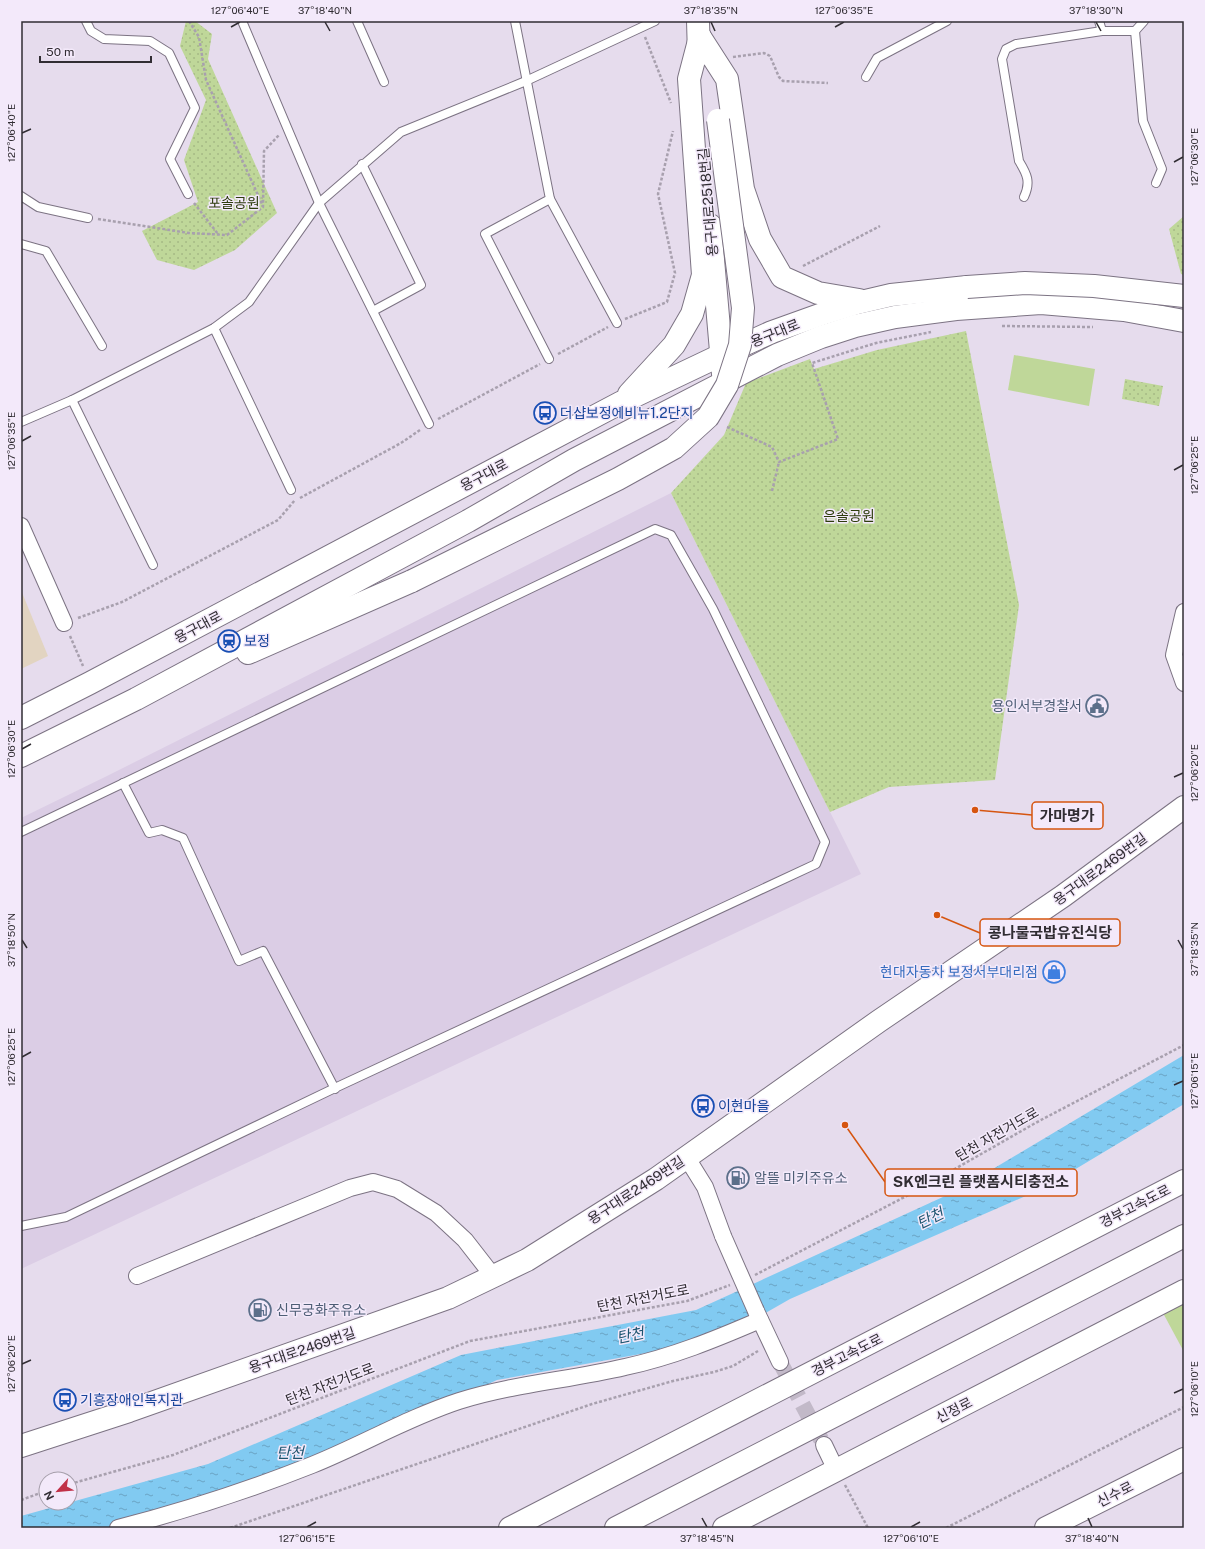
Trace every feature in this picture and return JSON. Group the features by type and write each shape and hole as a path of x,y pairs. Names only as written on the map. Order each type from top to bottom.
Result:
{"main road":[{"path":"699,29 727,79 743,189 760,239 782,277 818,293 866,301"},
{"path":"136,700 282,639 412,581 478,549 674,448 708,417 727,385 740,345 743,308 718,120 714,75 699,29"},
{"path":"620,403 674,345 692,314 703,275 689,79 699,29"},
{"name":"용구대로2518번길","path":"699,29 698,88 723,383"},
{"name":"용구대로","path":"21,718 620,403 721,355 825,313 891,295 1025,282 1094,286 1184,296"},
{"path":"808,342 800,340 797,336 801,328 875,305 891,295"},
{"name":"용구대로","path":"21,756 136,700 468,521 574,460 777,355 808,342 855,326 895,317 956,309 1041,303 1124,310 1184,321"},
{"path":"574,460 591,432 662,393 662,388 657,385"},
{"name":"용구대로2469번길","path":"21,1446 129,1411 448,1298 527,1260 687,1158 879,1021 1063,896 1184,807"},
{"name":"경부고속도로","path":"510,1528 1184,1181"},
{"path":"616,1528 1184,1236"},
{"name":"신정로","path":"724,1528 840,1476 1184,1291"},
{"name":"신수로","path":"1046,1528 1184,1459"}],"street":[{"path":"21,526 64,623"},
{"path":"1184,612 1174,655 1184,683"},
{"path":"687,1158 705,1187 723,1236 780,1362"},
{"path":"137,1276 350,1188 373,1182 397,1188 436,1213 465,1240 493,1276"},
{"path":"118,1528 208,1504 346,1450 377,1434 427,1412 460,1401 504,1389 623,1368 672,1356 758,1316"},
{"path":"824,1445 840,1476"}],"lane":[{"path":"86,21 91,31 104,39 150,41 169,53 195,108 170,159 188,194"},
{"path":"242,21 319,204 429,424"},
{"path":"357,21 384,82"},
{"path":"515,21 550,199 617,322"},
{"path":"21,422 72,400 214,328 249,302 319,204 362,164 401,132 526,81 655,21"},
{"path":"866,77 877,58 947,21"},
{"path":"1099,21 1102,31"},
{"path":"1144,21 1135,31 1143,121 1162,169 1156,183"},
{"path":"1024,197 1028,188 1027,174 1019,160 1002,59 1006,48 1016,44 1102,31 1135,31"},
{"path":"362,164 421,285 373,312"},
{"path":"21,196 38,207 88,218"},
{"path":"550,199 485,234 550,359"},
{"path":"21,244 46,251 102,346"},
{"path":"214,328 290,490"},
{"path":"72,400 153,565"},
{"path":"21,832 655,529 671,535 712,609 825,842 816,864 335,1088 66,1217 21,1226"},
{"path":"123,783 149,833 162,830 183,838 239,962 263,951 335,1088"}],"path":[{"path":"189,21 199,37 206,80 263,207"},
{"path":"642,28 674,109"},
{"path":"717,63 736,56 764,53 770,56 778,77 783,81 828,83"},
{"path":"90,683 64,623 122,602 278,520 295,500 401,443 429,424 617,322 668,302 675,273 658,194 675,124"},
{"path":"263,207 264,151 287,128"},
{"path":"188,194 218,234"},
{"path":"88,218 189,233 228,234 263,207"},
{"path":"818,258 880,226"},
{"path":"1001,326 1095,327"},
{"path":"779,462 838,440 812,363 876,343 938,331"},
{"path":"727,427 772,447 779,462 772,491"},
{"name":"탄천 자전거도로","path":"753,1276 918,1190 1039,1121 1184,1044"},
{"name":"탄천 자전거도로","path":"78,1482 173,1455 470,1341 687,1301 731,1285"},
{"path":"230,1528 592,1404 666,1383 714,1372 750,1357 772,1342"},
{"path":"946,1528 1184,1407"},
{"path":"840,1476 868,1528"},
{"path":"21,1500 38,1494"}],"shaded area":[{"path":"671,493 861,874 21,1269 21,818"},
{"path":"21,590 48,656 21,669"}],"green space":[{"name":"포솔공원","path":"186,21 195,21 212,34 208,59 277,213 235,250 194,270 157,260 142,231 198,202 184,160 206,100 180,46"},
{"path":"1184,216 1184,275 1181,274 1169,229"},
{"name":"은솔공원","path":"966,331 1019,605 995,780 889,787 830,812 671,493 724,435 746,383 810,359 814,369 877,350"},
{"path":"1014,355 1095,369 1089,406 1008,390"},
{"path":"1125,379 1163,386 1159,406 1122,399"},
{"path":"1184,1301 1184,1352 1163,1313"}],"water":[{"name":"탄천","path":"1184,1055 1184,1104 1044,1188 790,1299 718,1340 497,1380 296,1473 124,1528 21,1528 21,1516 39,1511 78,1511 78,1500 208,1464 461,1355 696,1310 956,1191"}],"tunnel":[{"path":"780,1362 824,1445"}],"place":[{"name":"더샵보정에비뉴1.2단지","path":"545,413"},
{"name":"보정","path":"229,641"},
{"name":"용인서부경찰서","path":"1097,706"},
{"name":"가마명가","path":"975,810"},
{"name":"콩나물국밥유진식당","path":"937,915"},
{"name":"현대자동차 보정서부대리점","path":"1054,972"},
{"name":"이현마을","path":"703,1106"},
{"name":"SK엔크린 플랫폼시티충전소","path":"845,1125"},
{"name":"알뜰 미키주유소","path":"738,1178"},
{"name":"신무궁화주유소","path":"260,1310"},
{"name":"기흥장애인복지관","path":"65,1400"}]}
